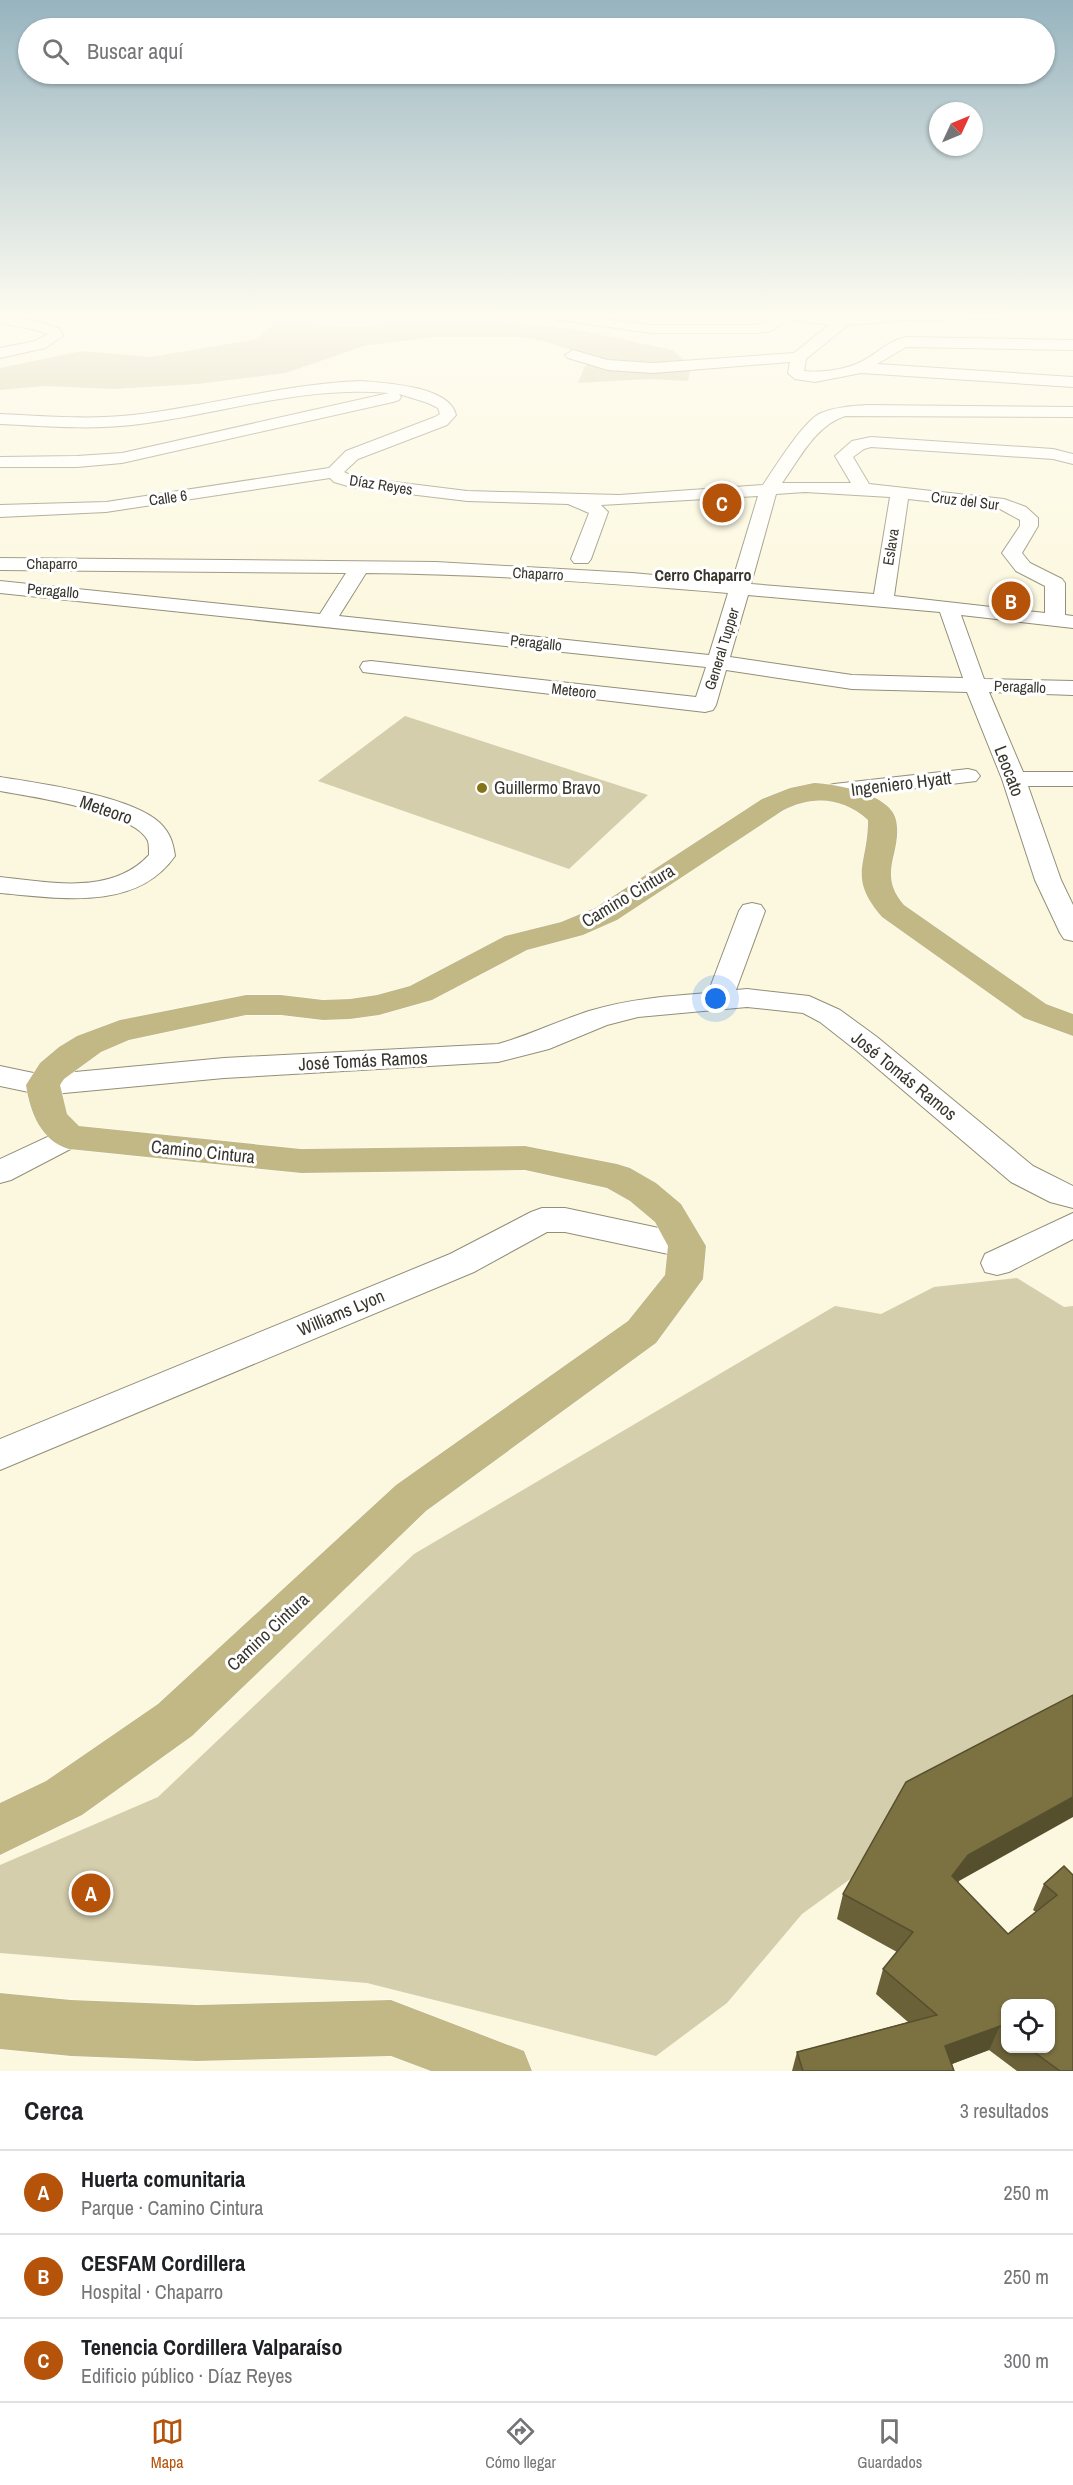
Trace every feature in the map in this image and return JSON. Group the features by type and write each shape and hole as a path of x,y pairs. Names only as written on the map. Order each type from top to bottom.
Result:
{"main road":[{"name":"Camino Cintura","path":"43,1085 52,1071 71,1055 89,1044 120,1031 246,1005 282,1005 322,1010 350,1009 380,1005 422,993 516,943 572,929 606,914 782,799 806,792 834,792 867,806 882,818 883,826 875,863 877,888 882,900 921,932 1035,1011 1073,1026"},
{"path":"43,1085 46,1106 52,1121 69,1137"},
{"name":"Camino Cintura","path":"0,1830 64,1798 175,1720 411,1498 642,1332 684,1279 687,1246 668,1213 643,1192 617,1177 525,1158 301,1161 69,1137"},
{"path":"0,2021 71,2028 197,2033 390,2028 504,2071"}],"street":[{"name":"Díaz Reyes","path":"0,419 73,423 132,420 181,412"},
{"path":"0,462 49,459 87,461 122,458 329,412"},
{"name":"Díaz Reyes","path":"448,412 448,415 441,421 352,455 334,472 351,482 467,496 619,500 769,489"},
{"name":"General Tupper","path":"705,705 769,489 814,426 825,417 842,412"},
{"name":"General Tupper","path":"903,412 1073,412"},
{"path":"863,489 844,456 858,445 871,442 1053,454 1073,459"},
{"name":"Calle 6","path":"0,511 106,507 334,472"},
{"name":"Cruz del Sur","path":"769,489 805,487 863,489 1004,504 1020,511 1029,518 1029,526 1012,553 1023,567 1055,583 1064,621"},
{"name":"Eslava","path":"882,602 900,493"},
{"path":"569,498 591,506 599,512 581,559"},
{"name":"Chaparro","path":"0,564 436,568 632,579 1064,621"},
{"path":"327,621 360,567"},
{"name":"Peragallo","path":"0,587 718,662 852,682 1073,688"},
{"name":"Leocato","path":"948,608 975,686 1060,880 1073,933"},
{"name":"Meteoro","path":"371,667 705,705"},
{"name":"Ingeniero Hyatt","path":"834,792 968,776"},
{"path":"1014,779 1073,779"},
{"name":"Meteoro","path":"0,784 37,789 126,813 146,824 159,837 162,856 153,870 132,883 105,889 61,890 0,885"},
{"path":"719,1000 752,911"},
{"name":"José Tomás Ramos","path":"0,1076 43,1085 224,1068 498,1053 539,1042 622,1011 747,998 789,1001 809,1005 830,1016 913,1080 1022,1174 1061,1194 1073,1197"},
{"path":"0,1172 69,1137"},
{"name":"Williams Lyon","path":"0,1455 462,1263 542,1220 585,1223 687,1246"},
{"path":"997,1263 1073,1225"}],"shaded area":[{"name":"Guillermo Bravo","path":"405,716 648,795 569,869 318,781"},
{"path":"1017,1278 1064,1307 1073,1306 1073,1696 940,1814 802,1914 727,2003 656,2056 367,1983 0,1953 0,1865 158,1797 414,1554 835,1306 881,1314 934,1287"}],"building":[{"path":"1073,1695 1073,1797 968,1855 952,1876 1008,1934 1057,1895 1044,1884 1064,1866 1073,1875 1073,2071 1060,2071 1035,2053 1055,2053 1055,1999 1001,1999 1001,2027 945,2046 954,2071 803,2071 797,2052 937,2015 883,1969 913,1932 843,1894 906,1782"}],"place":[{"name":"Tenencia Cordillera Valparaíso","path":"722,503"},
{"name":"CESFAM Cordillera","path":"1011,601"},
{"name":"Guillermo Bravo","path":"482,788"},
{"name":"Huerta comunitaria","path":"91,1893"}],"district":[{"name":"Cerro Chaparro","path":"703,575"}]}
